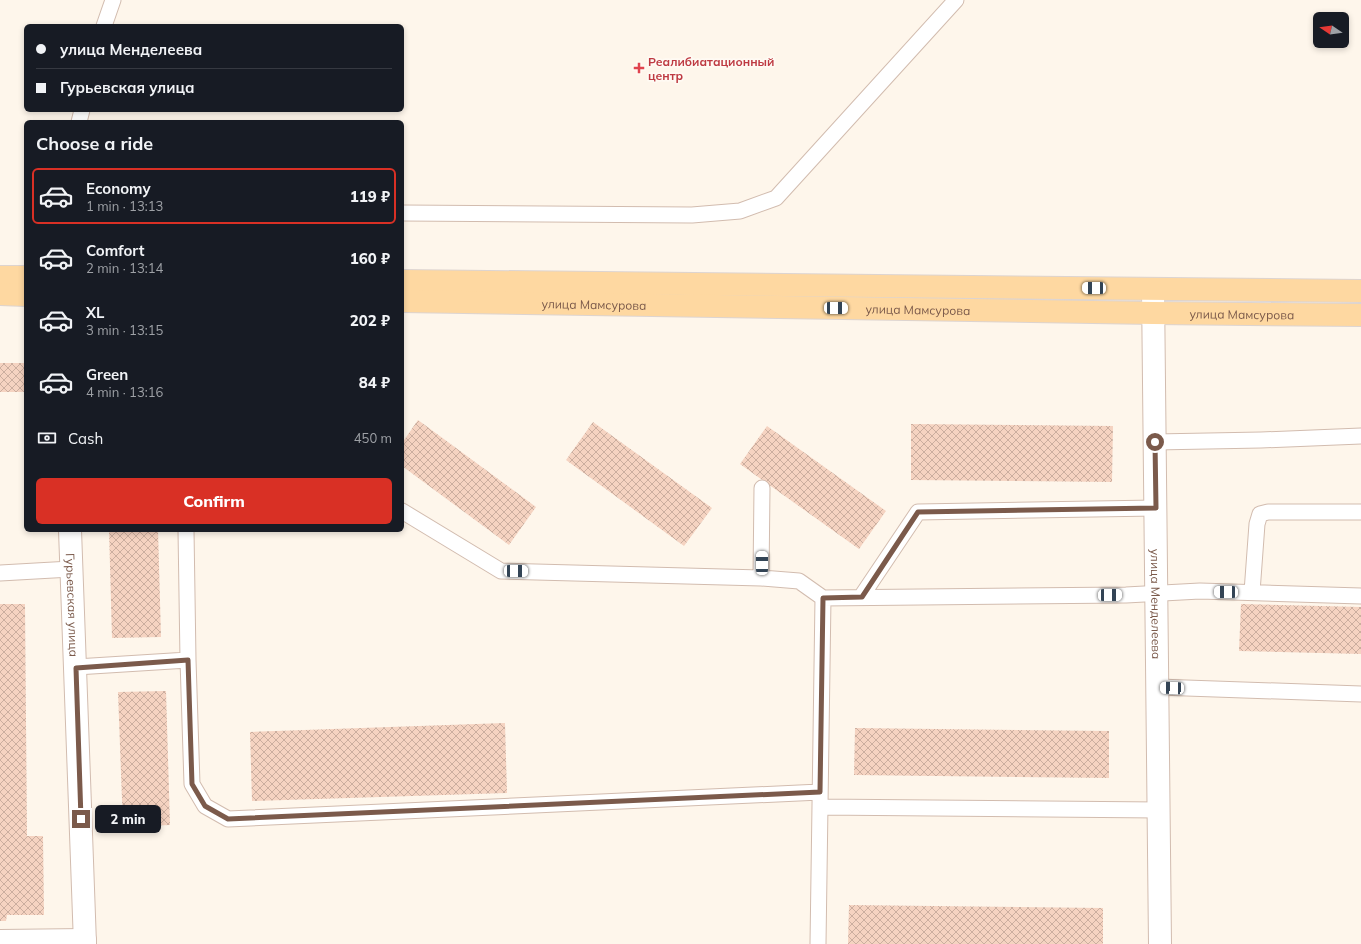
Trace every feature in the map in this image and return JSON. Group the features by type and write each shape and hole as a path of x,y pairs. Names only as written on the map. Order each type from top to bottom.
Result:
{"main road":[{"path":"0,277 24,277"},
{"name":"улица Мамсурова","path":"404,281 1361,291"},
{"path":"0,294 24,295"},
{"name":"улица Мамсурова","path":"404,301 1154,314 1361,314"}],"street":[{"name":"улица Менделеева","path":"1153,289 1160,944"},
{"name":"Гурьевская улица","path":"70,532 85,942"},
{"path":"0,941 85,942"}],"lane":[{"path":"105,24 113,0"},
{"path":"404,213 692,215 740,211 776,198 956,0"},
{"path":"1155,442 1361,436"},
{"path":"761,578 762,488"},
{"path":"862,597 918,512 1156,508"},
{"path":"404,512 501,571 761,578 799,581 823,598 1156,594 1200,591 1361,596"},
{"path":"1252,592 1256,524 1260,514 1268,512 1361,512"},
{"path":"186,532 192,784 205,806 228,819 820,792"},
{"path":"0,573 71,569"},
{"path":"818,944 823,598"},
{"path":"76,668 188,660"},
{"path":"1158,688 1361,694"},
{"path":"820,807 1159,810"}],"building":[{"path":"0,363 24,363 24,392 0,392"},
{"path":"418,420 536,507 509,545 404,467 404,440"},
{"path":"593,422 712,508 684,546 566,460"},
{"path":"911,424 1113,426 1112,482 911,480"},
{"path":"767,426 886,511 859,549 740,464"},
{"path":"109,532 158,532 161,637 112,638"},
{"path":"0,604 25,604 27,836 43,836 44,915 7,915 6,921 0,921"},
{"path":"1241,604 1361,607 1361,654 1239,651"},
{"path":"166,691 170,825 123,827 118,692"},
{"path":"505,723 507,793 252,801 250,732"},
{"path":"855,728 1109,731 1109,778 854,775"},
{"path":"849,905 1103,908 1103,944 848,944"}],"place":[{"name":"Реалибиатационный центр","path":"639,68"}],"route":[{"path":"81,819 76,668 188,660 192,784 205,806 228,819 820,792 823,598 862,597 918,512 1156,508 1155,442"}]}
